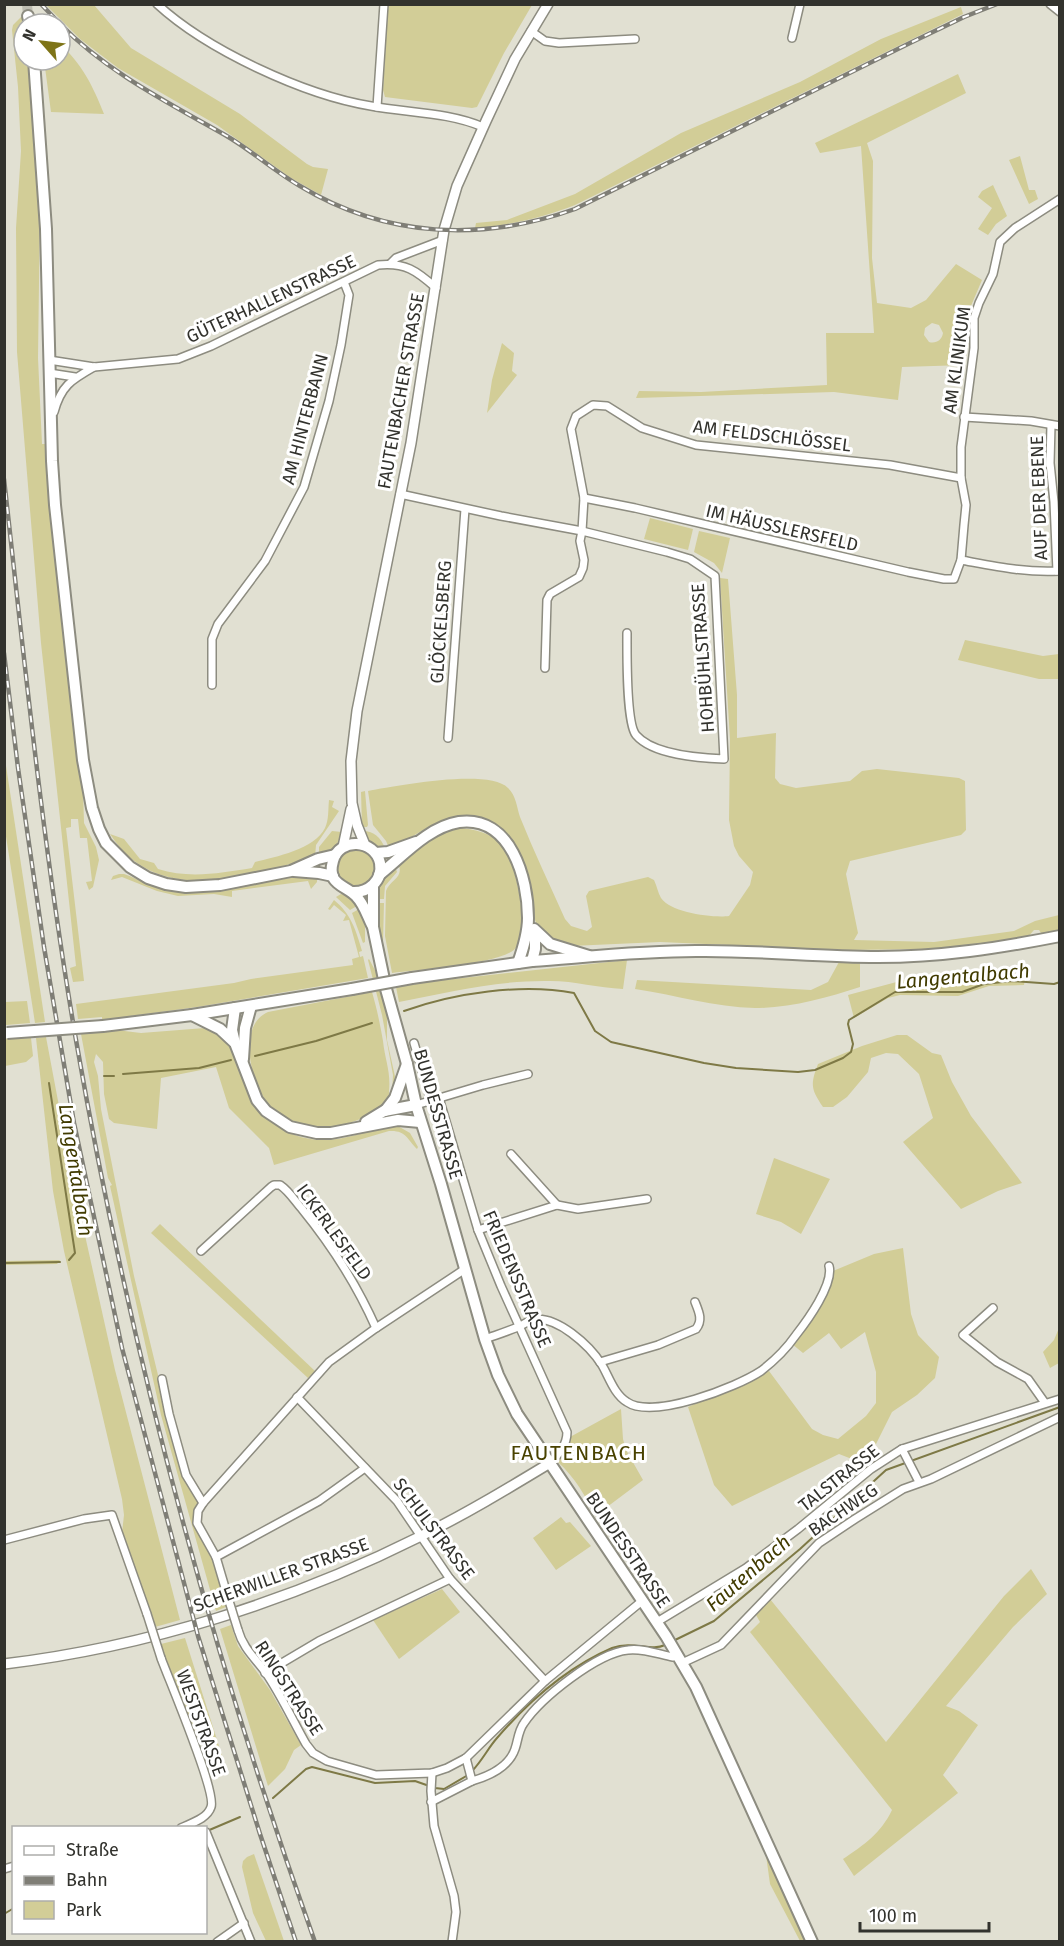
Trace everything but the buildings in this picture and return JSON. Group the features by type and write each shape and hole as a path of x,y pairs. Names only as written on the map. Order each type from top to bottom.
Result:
{"main road":[{"path":"35,72 46,229 55,505 83,760 92,808 106,843 130,867 148,878 186,887 220,885 291,870 358,843 376,853 381,867 380,875"},
{"path":"376,853 388,852 419,840 443,827 460,822 476,823 500,835 516,857 524,887 528,918 523,949 518,963"},
{"path":"339,851 332,862 333,876 340,887 352,892 363,891 373,886 380,875 419,840"},
{"path":"291,870 333,876"},
{"path":"373,886 373,927"},
{"path":"352,892 362,905 373,927"},
{"path":"528,918 535,932 550,944 589,956"},
{"name":"BUNDESSTRASSE","path":"373,927 386,989 420,1122 441,1184 485,1339 498,1375 517,1414 657,1622 696,1687 812,1941"},
{"path":"532,961 535,932"},
{"path":"6,1033 103,1026 192,1015 412,978 605,953 696,951 879,957 982,950 1059,936"},
{"path":"243,1064 245,1028 250,1006"},
{"path":"235,1008 232,1030 235,1043 257,1100 266,1111 284,1124 303,1132 317,1134 398,1120 420,1122"},
{"path":"192,1015 220,1029 235,1043"},
{"path":"384,1112 396,1098 407,1064"},
{"path":"358,1127 384,1112 416,1105"}],"street":[{"path":"157,4 167,14 213,45 285,81 324,95 377,107 464,118 483,127"},
{"path":"377,107 384,4"},
{"name":"FAUTENBACHER STRASSE","path":"365,845 352,803 351,761 357,711 411,443 443,240 453,196 483,127 515,60 548,4"},
{"path":"792,38 800,4"},
{"path":"1050,4 1059,12"},
{"path":"531,31 545,41 559,44 635,39"},
{"name":"AM KLINIKUM","path":"961,560 966,505 961,478 961,447 974,348 974,318 993,274 1000,242 1015,228 1059,199"},
{"name":"GÜTERHALLENSTRASSE","path":"49,360 94,368 178,359 211,346 378,265 390,264 396,258 443,240"},
{"path":"390,264 413,269 436,288"},
{"name":"AM HINTERBANN","path":"212,685 212,639 218,624 265,561 304,487 329,401 341,345 349,295 344,282"},
{"name":"GÜTERHALLENSTRASSE","path":"51,422 58,396 75,378 94,368"},
{"path":"49,374 75,378"},
{"name":"AM FELDSCHLÖSSEL","path":"545,668 547,600 550,594 579,577 584,560 580,541 584,498 571,429 576,416 593,405 607,406 642,428 696,445 890,465 961,478"},
{"name":"AUF DER EBENE","path":"964,417 1031,421 1055,426 1050,464 1058,571"},
{"name":"HOHBÜHLSTRASSE","path":"400,494 582,531 690,559 715,576 724,759 679,756 643,741 634,733 627,685 627,633"},
{"name":"IM HÄUSSLERSFELD","path":"584,498 944,579 954,579 961,560"},
{"name":"GLÖCKELSBERG","path":"448,738 465,509"},
{"path":"961,560 1014,570 1058,571"},
{"name":"FAUTENBACHER STRASSE","path":"339,851 352,803"},
{"path":"414,1043 431,1101"},
{"path":"416,1105 528,1074"},
{"name":"FRIEDENSSTRASSE","path":"439,1098 478,1230 567,1432 567,1439 559,1454 550,1463"},
{"path":"511,1154 557,1205"},
{"name":"ICKERLESFELD","path":"201,1251 271,1187 280,1185 316,1226 335,1253 358,1288 376,1328"},
{"path":"478,1230 557,1205 578,1209 647,1199"},
{"path":"485,1339 532,1319 552,1322 573,1333 600,1362 619,1396 633,1406 656,1407 711,1395 760,1371 788,1347 817,1305 829,1279 829,1266"},
{"path":"162,1379 186,1475 203,1503 329,1362 465,1269"},
{"path":"600,1362 658,1345 696,1329 700,1324 700,1313 695,1302"},
{"path":"993,1308 963,1335 997,1362 1028,1379 1045,1403"},
{"name":"SCHULSTRASSE","path":"297,1397 397,1501 450,1579 545,1681"},
{"name":"TALSTRASSE","path":"657,1622 747,1568 823,1510 871,1469 902,1449 1059,1399"},
{"name":"BACHWEG","path":"677,1655 721,1645 819,1542 903,1489 931,1479 1059,1417"},
{"path":"902,1449 919,1482"},
{"name":"SCHERWILLER STRASSE","path":"4,1664 40,1660 180,1629 255,1605 328,1578 421,1536 550,1463"},
{"path":"216,1557 319,1501 365,1468"},
{"name":"RINGSTRASSE","path":"203,1503 198,1511 197,1523 216,1557 238,1630 248,1652 265,1673 306,1744 313,1753 340,1765 375,1775 432,1777 466,1758 545,1681 642,1601"},
{"name":"WESTSTRASSE","path":"4,1540 112,1515 160,1658 195,1743 212,1801 206,1826"},
{"path":"265,1673 319,1641 450,1579"},
{"path":"431,1802 472,1778 497,1771 510,1759 523,1724 559,1687 580,1672 622,1651 640,1650 673,1657 677,1655"},
{"path":"466,1758 472,1778"},
{"path":"432,1777 431,1802 434,1826 454,1896 456,1912 452,1941"},
{"path":"207,1838 252,1941"},
{"path":"217,1941 244,1923"}],"green space":[{"path":"388,4 532,5 504,53 477,107 472,108 385,97 383,90"},
{"path":"46,5 94,5 131,48 240,114 307,164 328,169 321,195 291,178 217,125 118,68 72,31 72,12 53,12"},
{"path":"961,7 963,14 575,205 526,220 475,228 476,223 507,220 575,194 681,133 800,82 881,39"},
{"path":"72,56 96,94 104,114 51,112 46,72 72,72"},
{"path":"16,72 28,72 36,136 40,207 38,358 42,444 45,444 60,602 83,789 84,823 96,847 99,860 93,887 89,890 86,882 92,881 87,838 80,838 78,819 71,819 71,827 66,828 84,981 73,982 70,968 76,966 41,643 17,352 16,228 21,151"},
{"path":"958,74 966,93 867,143 873,161 872,258 877,303 911,308 926,300 956,264 982,280 962,327 962,343 967,346 965,365 902,367 898,400 834,392 636,398 639,391 701,392 827,385 826,333 874,333 861,146 820,153 815,143","holes":["932,323 939,325 943,333 941,338 936,342 929,342 924,335 925,328"]},
{"path":"1020,156 1029,190 1035,190 1038,199 1029,204 1009,160"},
{"path":"993,185 1007,216 996,224 988,235 978,229 992,208 978,197 982,191"},
{"path":"502,343 514,353 512,371 517,375 487,413 492,380"},
{"path":"650,518 693,529 688,550 644,539"},
{"path":"699,531 730,538 722,573 714,563 694,552"},
{"path":"720,578 728,579 737,695 737,738 776,733 775,778 780,784 796,788 850,781 862,771 877,769 959,778 965,781 966,830 961,835 850,861 846,874 858,933 854,940 934,942 1014,931 1035,921 1059,915 1059,932 1043,936 1039,930 1034,930 1027,938 936,949 842,950 660,942 571,946 559,943 545,935 536,923 520,854 508,837 490,823 479,818 447,819 389,848 373,825 368,791 441,780 482,779 498,782 513,794 536,856 565,919 571,926 587,931 592,927 586,896 589,891 648,877 654,880 661,898 674,907 703,915 729,916 750,885 753,872 739,856 734,846 729,820 730,739"},
{"path":"965,640 1043,656 1059,654 1059,679 1039,679 958,660"},
{"path":"5,759 45,1022 35,1023 5,830"},
{"path":"365,791 368,825 362,827 361,792"},
{"path":"329,800 334,801 332,807 339,811 316,845 315,857 232,878 177,879 152,871 129,857 110,834 124,839 140,859 154,863 158,869 181,874 240,870 252,868 255,862 294,851 313,841 325,828"},
{"path":"460,828 488,835 502,845 507,854 517,881 520,898 522,929 519,942 514,950 491,959 456,966 392,973 385,936 386,891 400,872 398,864 435,837"},
{"path":"332,831 342,832 339,841 331,850 319,856 319,847"},
{"path":"363,831 377,836 385,848 371,843"},
{"path":"356,849 363,850 369,855 374,861 374,875 369,881 363,886 356,887 349,886 343,881 338,875 337,868 338,861 343,855 349,850"},
{"path":"395,866 397,872 385,886 384,899 376,899 382,881"},
{"path":"119,874 160,888 189,892 223,890 308,876 317,876 317,882 311,889 308,881 232,891 232,897 214,894 178,896 157,891 122,877 111,880 113,876"},
{"path":"341,894 349,896 357,906 350,910 336,897"},
{"path":"334,900 345,911 355,929 362,951 359,952 360,957 363,956 368,978 197,1007 102,1020 102,1017 78,1019 76,1004 353,965 352,959 359,957 349,920 343,921 346,915 334,905 330,910 328,909"},
{"path":"376,903 384,903 383,943 396,1002 378,928"},
{"path":"359,909 365,926 365,942 363,943 352,913"},
{"path":"369,959 377,974 387,1015 387,1040 396,1081 392,1093 393,1075"},
{"path":"627,960 623,989 559,981 512,982 399,1002 396,987 435,981"},
{"path":"839,962 860,963 860,987 782,1006 755,1008 725,1005 635,989 637,980 811,990 828,982"},
{"path":"1026,972 1024,985 989,986 958,996 900,995 888,998 854,1018 848,995 904,980"},
{"path":"372,992 389,1072 390,1100 374,1113 337,1126 311,1128 288,1120 268,1103 254,1078 250,1052 253,1028 268,1012"},
{"path":"27,1001 30,1023 6,1025 5,1027 5,1002"},
{"path":"205,1028 225,1038 233,1051 241,1076 254,1102 262,1113 283,1130 309,1139 323,1140 342,1138 396,1125 410,1133 418,1147 417,1149 403,1134 389,1131 274,1165 269,1148 229,1108 216,1067 161,1078 157,1129 114,1123 109,1119 104,1094 103,1062 96,1054 94,1062 98,1076 101,1109 134,1276 165,1404 190,1484 198,1501 193,1513 193,1521 215,1566 226,1607 216,1611 161,1415 110,1186 112,1185 108,1178 81,1034 103,1032 108,1029 141,1033"},
{"path":"897,1035 907,1035 932,1053 941,1055 952,1082 971,1116 1022,1183 998,1191 961,1209 903,1142 933,1118 919,1074 898,1054 886,1053 871,1058 868,1072 847,1097 833,1107 823,1107 813,1087 818,1064"},
{"path":"46,1037 74,1186 115,1370 180,1620 155,1627 122,1533 124,1515 122,1499 64,1251 53,1191 36,1038"},
{"path":"4,1038 31,1038 33,1056 26,1062 5,1066"},
{"path":"774,1158 830,1179 801,1234 781,1222 756,1214"},
{"path":"160,1224 315,1371 308,1378 151,1233"},
{"path":"903,1248 911,1314 918,1335 939,1357 935,1378 917,1395 892,1412 872,1452 857,1461 839,1454 732,1506 714,1485 688,1407 769,1371 812,1429 838,1439 866,1416 876,1403 876,1372 865,1332 841,1349 829,1333 803,1353 792,1344 831,1280 833,1271 874,1254"},
{"path":"60,1260 57,1264 5,1265 5,1261"},
{"path":"1059,1328 1059,1363 1050,1368 1043,1352 1054,1340"},
{"path":"621,1409 626,1450 643,1480 595,1516 580,1488 558,1462 570,1437"},
{"path":"561,1517 566,1523 570,1522 591,1546 556,1570 533,1538"},
{"path":"1031,1569 1047,1594 1013,1627 946,1706 959,1711 978,1725 943,1775 958,1793 854,1876 843,1859 871,1838 883,1825 892,1810 750,1632 760,1622 756,1615 770,1599 886,1742 1004,1596"},
{"path":"442,1589 460,1612 399,1659 373,1620"},
{"path":"231,1625 238,1646 270,1690 301,1745 294,1750 285,1769 268,1786 220,1629"},
{"path":"185,1638 223,1759 212,1753 193,1727 177,1691 161,1644"},
{"path":"254,1854 284,1941 266,1941 253,1913 242,1867 243,1861"},
{"path":"766,1855 806,1941 800,1941 770,1884"}],"waterway":[{"name":"Langentalbach","path":"404,1011 444,999 488,992 533,989 574,993 595,1031 611,1042 704,1063 736,1068 798,1072 815,1070 851,1052 853,1044 849,1020 895,992 962,992 984,984 1012,981 1054,984 1060,982"},
{"name":"Langentalbach","path":"255,1056 316,1041 372,1023"},
{"name":"Langentalbach","path":"123,1074 199,1068 231,1060"},
{"name":"Langentalbach","path":"104,1076 114,1076"},
{"name":"Langentalbach","path":"49,1083 75,1253 69,1260"},
{"name":"Langentalbach","path":"4,1263 60,1262"},
{"name":"Fautenbach","path":"673,1641 714,1621 800,1549 886,1470 1060,1407"},
{"name":"Fautenbach","path":"472,1771 522,1711 564,1675 612,1648 627,1645 654,1647 665,1645"},
{"name":"Fautenbach","path":"273,1798 306,1769 312,1767 375,1783 415,1781 444,1789 468,1775"},
{"name":"Fautenbach","path":"207,1831 240,1817"},
{"name":"Fautenbach","path":"4,1914 12,1909"}],"tunnel":[{"path":"27,4 28,12"}],"railway":[{"path":"41,4 49,12"},
{"path":"72,35 118,72 235,141 290,180 333,203 366,216 400,225 470,230 505,227 540,220 575,209 912,42 997,4"},
{"path":"4,479 54,900 76,1040 121,1269 147,1383 207,1609 277,1832 315,1942"},
{"path":"4,653 44,947 74,1123 122,1348 198,1636 296,1942"}],"district":[{"name":"FAUTENBACH","path":"579,1453"}]}
